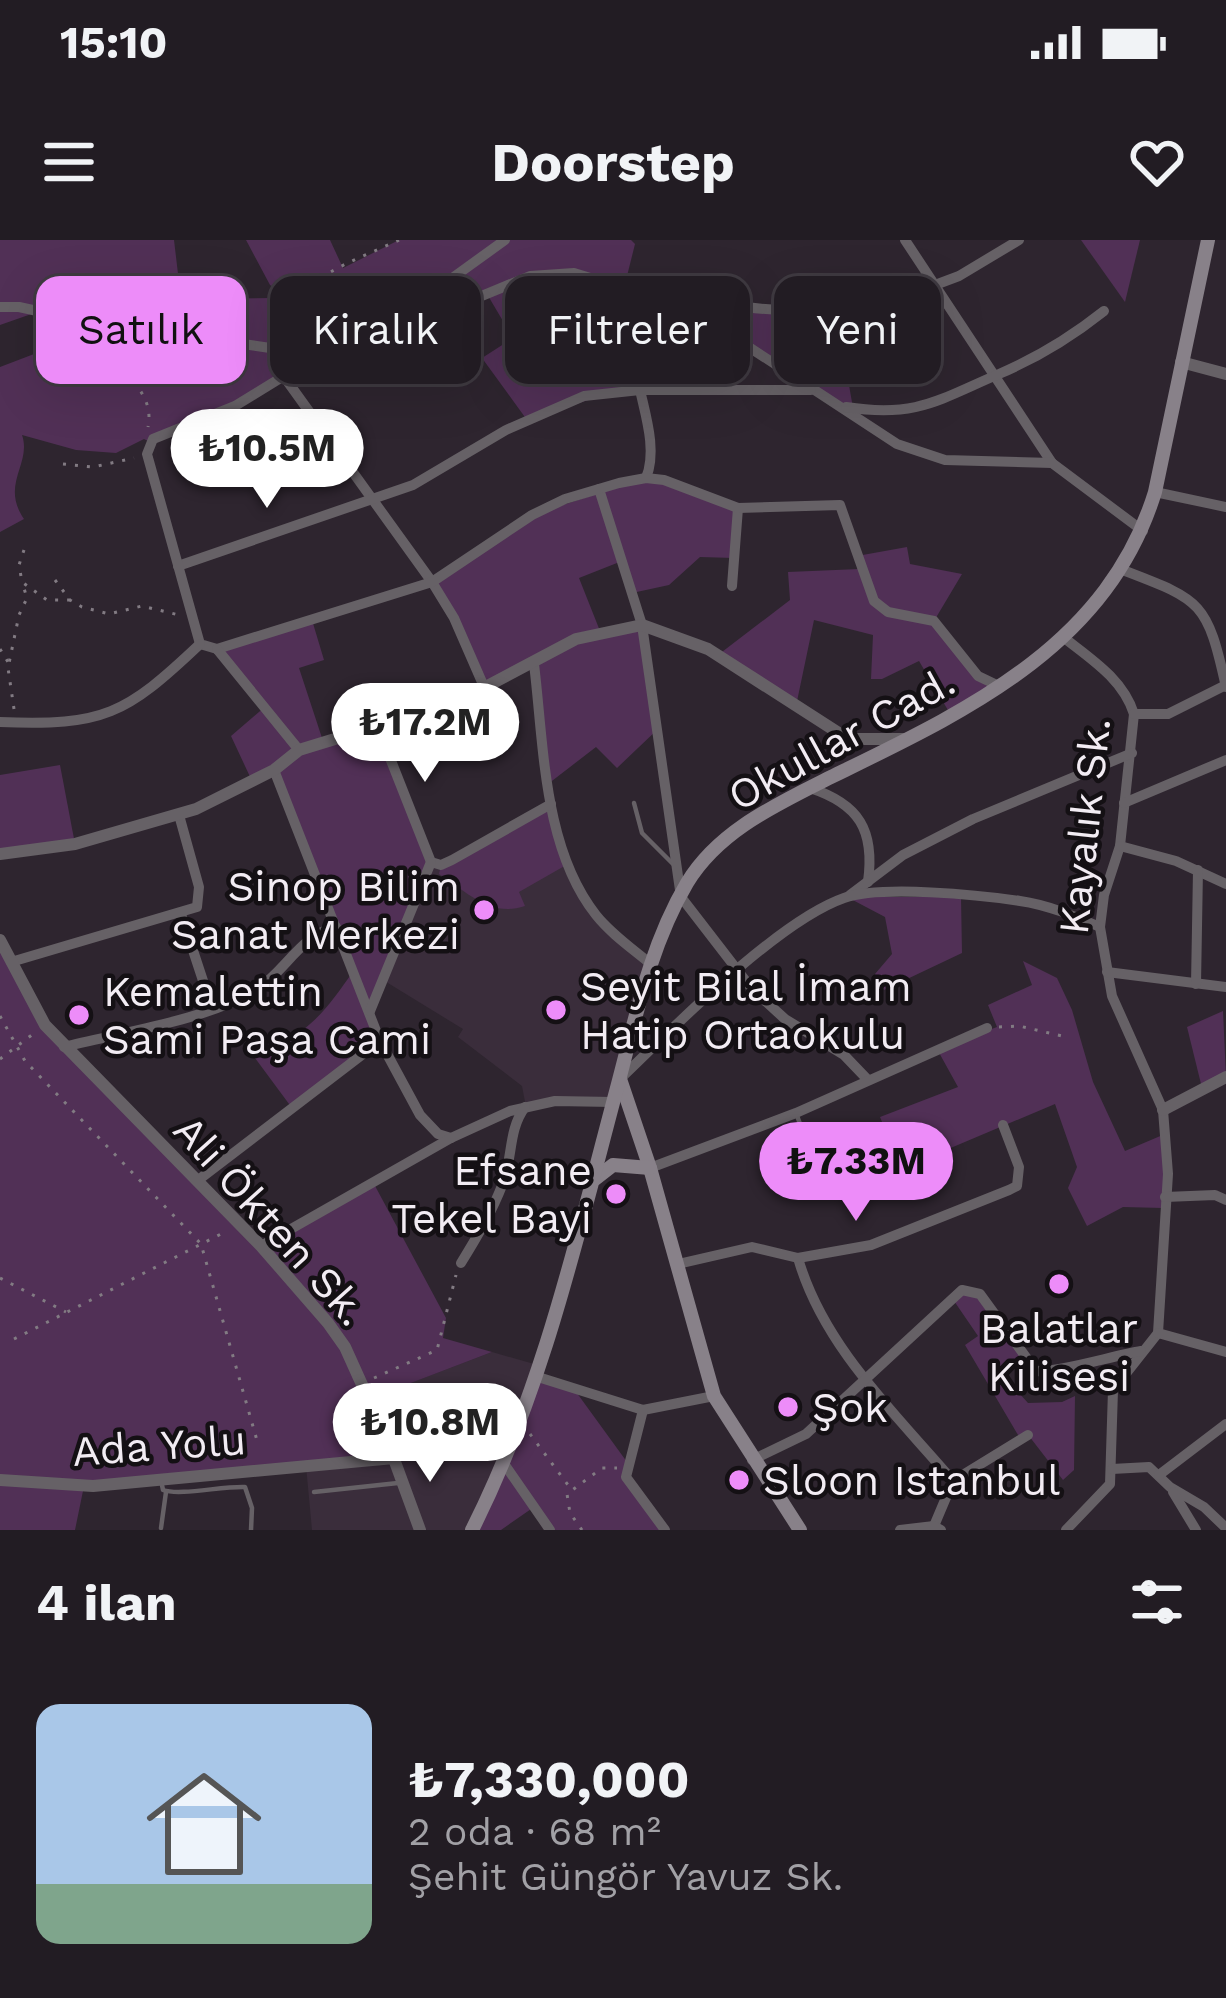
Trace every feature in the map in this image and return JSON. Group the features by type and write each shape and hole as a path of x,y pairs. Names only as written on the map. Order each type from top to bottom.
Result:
{"main road":[{"name":"Okullar Cad.","path":"472,1530 505,1465 538,1377 639,997 687,883 722,841 761,812 909,739 1001,687 1063,637 1099,600 1143,531 1155,492 1208,240"},
{"path":"620,1079 714,1396 800,1530"},
{"path":"591,1185 601,1171 613,1165 650,1168"}],"street":[{"path":"455,276 505,240"},
{"path":"904,240 929,276"},
{"path":"941,277 975,268 1019,240"},
{"path":"541,276 587,276"},
{"path":"941,294 1052,463 1143,531"},
{"path":"0,307 36,311"},
{"path":"839,406 873,412 914,409 953,397 1062,344 1104,311"},
{"path":"750,348 897,444 945,460 1052,463"},
{"path":"1181,362 1226,374"},
{"path":"200,644 149,448 275,384"},
{"path":"290,384 432,582 454,618 485,689"},
{"path":"178,566 413,485 545,410 584,396 640,390 815,390"},
{"path":"640,390 650,445 646,478"},
{"path":"218,650 432,582 532,515 565,499 646,478 664,480 738,508 840,505 874,601 887,612 934,621 978,676 1001,687"},
{"path":"599,489 642,625 681,897 739,971 785,1019 844,1055 867,1078"},
{"path":"1155,492 1226,507"},
{"path":"732,586 738,508"},
{"path":"1120,569 1182,592 1202,608 1221,647 1226,686 1168,714 1134,714"},
{"path":"0,854 74,844 179,815 274,770 299,750 430,711 485,689 576,639 642,625 708,649 848,739 909,739"},
{"name":"Kayalık Sk.","path":"1063,637 1113,678 1134,714 1120,846 1100,927 1121,1022 1163,1110"},
{"path":"200,644 218,650 299,750"},
{"path":"7,722 62,724 115,712 159,683 200,644"},
{"path":"534,664 551,804 568,864 599,920 652,964"},
{"path":"370,1011 431,862 377,725"},
{"path":"620,1079 803,919 847,897 903,855 973,819 1132,753"},
{"path":"1124,803 1226,760"},
{"path":"274,770 380,1041 420,1115 438,1134 451,1138"},
{"path":"810,788 837,797 856,814 871,858 868,881"},
{"path":"431,862 441,865 452,860 551,804"},
{"path":"10,962 197,907 201,896 179,815"},
{"path":"1120,846 1198,870 1226,884"},
{"path":"1196,985 1198,870"},
{"path":"847,897 904,893 1021,901 1063,911 1100,927"},
{"path":"181,914 212,1009"},
{"path":"64,1047 212,1009 255,990 310,937 336,927"},
{"name":"Ali Ökten Sk.","path":"0,940 45,1025 261,1246 328,1323 345,1347 388,1443 420,1530"},
{"path":"1107,972 1226,987"},
{"path":"650,1168 796,1113 987,1028"},
{"path":"197,1181 380,1041"},
{"path":"1066,1530 1107,1490 1112,1469 1113,1390 1158,1333 1168,1174 1163,1110 1226,1078"},
{"path":"261,1246 451,1138 526,1107 555,1101 614,1102"},
{"path":"461,1263 488,1220 506,1177 515,1120 526,1107"},
{"path":"678,1264 752,1246 799,1258 871,1245 1017,1186 1019,1167 1003,1125"},
{"path":"1165,1197 1222,1196"},
{"path":"799,1258 824,1322 865,1378 953,1480"},
{"path":"752,1460 806,1434 967,1289 980,1294 1036,1371 1141,1351"},
{"path":"1158,1333 1226,1352"},
{"path":"538,1377 643,1410 714,1396"},
{"path":"643,1410 625,1470 631,1486 665,1530"},
{"path":"1159,1475 1226,1424"},
{"path":"900,1530 938,1528 953,1480 1028,1435"},
{"name":"Ada Yolu","path":"0,1480 58,1486 163,1486 394,1458"},
{"path":"505,1465 548,1528"},
{"path":"1112,1469 1142,1465 1159,1475 1196,1530"},
{"path":"1170,1487 1204,1507 1226,1528"}],"lane":[{"path":"634,803 642,833 678,868"},
{"path":"796,1113 819,1175"},
{"path":"314,1492 404,1482"},
{"path":"161,1528 163,1486 245,1487 252,1508 251,1530"}],"path":[{"path":"326,276 399,240"},
{"path":"63,464 93,467 149,448 144,439 151,419 133,384"},
{"path":"7,722 9,664 27,598 20,565 24,550"},
{"path":"55,580 70,600"},
{"path":"22,581 47,600 70,600 109,614 142,606 193,619"},
{"path":"0,649 9,664"},
{"path":"0,1016 15,1047 201,1244 259,1444"},
{"path":"0,1059 45,1025"},
{"path":"987,1028 1019,1026 1062,1036"},
{"path":"14,1339 240,1224"},
{"path":"361,1384 437,1350 461,1263"},
{"path":"0,1278 66,1312"},
{"path":"522,1423 571,1489"},
{"path":"582,1530 568,1510 571,1489 602,1468 625,1470"},
{"path":"548,1528 568,1510"}],"shaded area":[{"path":"0,240 174,240 178,276 36,276 36,312 0,325"},
{"path":"246,240 330,240 343,268 399,240 631,240 635,244 627,276 505,276 505,324 487,294 481,296 481,276 270,276 270,285"},
{"path":"1081,240 1140,240 1125,302"},
{"path":"246,298 270,298 273,384 152,443 144,439 116,453 76,450 22,435 15,495 24,519 0,532 0,367 36,353 36,384 246,384"},
{"path":"774,307 774,364 750,348 750,308"},
{"path":"505,343 505,384 639,384 640,390 613,392 527,420 482,358"},
{"path":"805,384 849,384 853,408 839,406"},
{"path":"646,478 738,508 734,558 700,557 669,585 632,593 622,561 579,578 600,631 642,625 659,728 617,768 596,747 548,784 534,665 485,689 432,582 532,515"},
{"path":"907,547 910,564 962,574 934,621 978,676 1001,687 952,717 919,661 882,679 871,679 873,635 814,620 796,706 718,655 790,600 788,572 859,569 857,556"},
{"path":"312,620 324,660 299,668 323,741 377,725 431,862 370,1011 380,1041 292,1108 255,1058 312,1022 354,970 274,771 252,781 231,736 266,706 217,649"},
{"path":"60,765 75,844 0,854 0,775"},
{"path":"551,804 583,897 652,965 613,1102 526,1107 522,1086 458,1037 463,1029 383,980 431,862 441,865"},
{"path":"551,804 568,864 519,892 525,906 490,906 439,874 441,865"},
{"path":"847,897 961,897 962,953 884,990 875,974 892,954 885,917"},
{"path":"0,940 43,1022 260,1245 374,1184 446,1318 443,1338 492,1352 369,1399 394,1458 84,1486 75,1530 0,1530"},
{"path":"1023,961 1057,978 1072,1010 1093,1082 1125,1151 1165,1134 1163,1208 1123,1207 1087,1226 1068,1188 1077,1167 1055,1104 901,1169 880,1117 958,1087 937,1049 997,1027 988,1005 1032,985"},
{"path":"1223,1011 1226,1077 1203,1092 1187,1027"},
{"path":"973,1290 1025,1358 1001,1373 1028,1403 1062,1402 1075,1396 1074,1470 1063,1480 1029,1436 1021,1440 965,1345 978,1336 952,1298"},
{"path":"492,1352 541,1366 472,1530 312,1530 306,1466 368,1399"},
{"path":"538,1377 574,1389 627,1462 625,1470 665,1530 550,1530 534,1507 501,1530 472,1530"}],"place":[{"name":"Sinop Bilim Sanat Merkezi","path":"484,910"},
{"name":"Seyit Bilal İmam Hatip Ortaokulu","path":"556,1010"},
{"name":"Kemalettin Sami Paşa Cami","path":"79,1015"},
{"name":"Efsane Tekel Bayi","path":"616,1194"},
{"name":"Balatlar Kilisesi","path":"1059,1284"},
{"name":"Şok","path":"788,1407"},
{"name":"Sloon Istanbul","path":"739,1480"}]}
